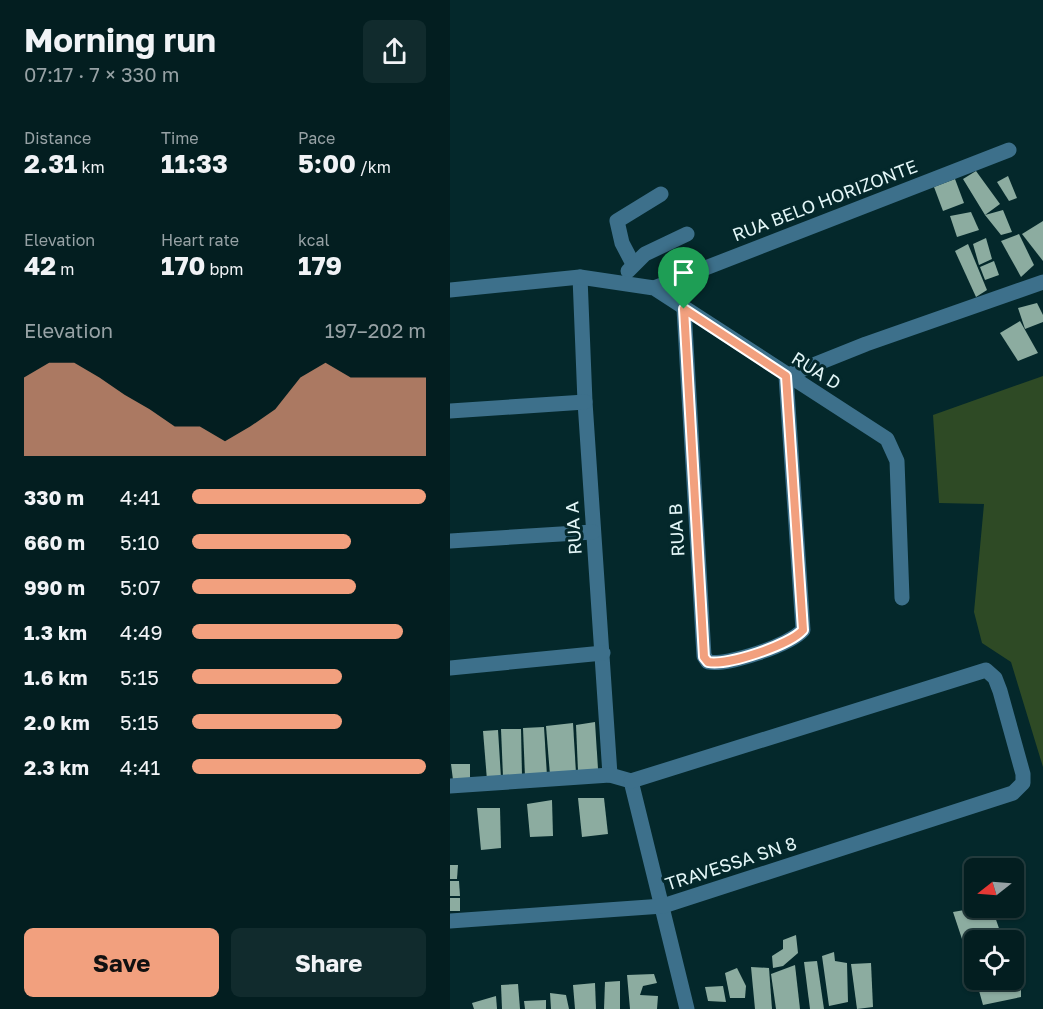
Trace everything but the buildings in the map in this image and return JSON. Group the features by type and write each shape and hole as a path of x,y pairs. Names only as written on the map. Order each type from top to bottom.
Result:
{"street":[{"name":"RUA BELO HORIZONTE","path":"654,288 1009,150"},
{"path":"633,264 621,243 617,221 661,194"},
{"path":"621,281 633,264 645,254 687,234"},
{"name":"RUA D","path":"450,290 580,277 621,281 654,288 786,376 887,439 897,461 902,598"},
{"name":"RUA A","path":"580,277 585,402 610,775"},
{"path":"786,376 876,341 1043,282"},
{"name":"RUA B","path":"684,309 704,657 708,662 720,663 790,641 803,630 786,376"},
{"path":"450,411 585,402"},
{"path":"450,541 593,532"},
{"path":"450,668 603,653"},
{"name":"TRAVESSA SN 8","path":"450,921 663,906 1013,793 1023,783 1021,762 995,678 986,670 978,670 631,781"},
{"path":"450,786 610,775 631,781 687,1009"}],"green space":[{"path":"1043,376 1043,767 1011,662 982,643 974,612 984,504 939,503 933,415"}],"route":[{"path":"684,309 786,376 803,630 790,641 720,663 708,662 704,657 684,309"}]}
